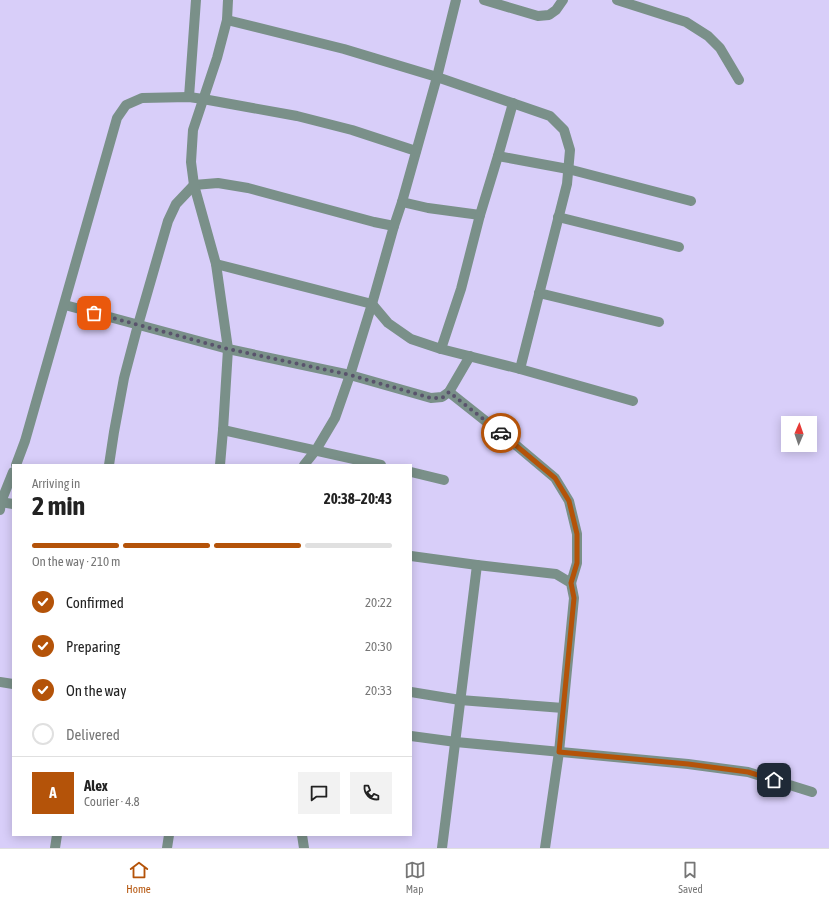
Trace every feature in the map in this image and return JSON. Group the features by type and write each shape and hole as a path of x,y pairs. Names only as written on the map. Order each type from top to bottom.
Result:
{"street":[{"path":"189,97 196,0"},
{"path":"220,464 228,349 216,264 194,185 191,162 193,130 217,58 227,20 228,0"},
{"path":"305,464 316,450 334,418 350,375 402,202 437,77 456,0"},
{"path":"484,0 538,16 550,15 556,10 563,0"},
{"path":"617,0 686,22 708,36 720,48 739,80"},
{"path":"227,20 344,49 437,77 550,116 564,130 570,150 567,184 520,369"},
{"path":"16,464 25,441 65,305 117,118 126,105 142,98 189,97 203,99 297,116 352,130 416,151"},
{"path":"441,349 461,289 480,215 513,103"},
{"path":"498,156 568,169 691,201"},
{"path":"109,464 124,378 168,221 176,204 194,185 218,183 248,188 394,226"},
{"path":"402,202 428,208 480,215"},
{"path":"558,216 679,247"},
{"path":"216,264 372,304 388,323 411,338 441,349 520,369 633,401"},
{"path":"540,293 659,322"},
{"path":"65,305 228,349 350,375 431,398 442,398 449,392 470,356"},
{"path":"449,392 555,478 569,501 577,534 577,563 571,583 574,598 564,708 545,848"},
{"path":"223,430 376,464"},
{"path":"412,472 444,480"},
{"path":"12,475 0,505 12,504"},
{"path":"412,556 556,574 571,583"},
{"path":"442,848 477,565"},
{"path":"0,682 12,684"},
{"path":"412,692 460,700 564,708"},
{"path":"412,736 456,742 688,764 748,772 812,792"},
{"path":"55,848 57,836"},
{"path":"167,848 169,836"},
{"path":"302,836 304,848"}],"way so far":[{"path":"94,313 228,349 350,375 431,398 442,398 449,392 501,433"}],"route":[{"path":"501,433 555,478 569,501 577,534 577,563 571,583 574,598 559,752 688,764 748,772 774,780"}]}
